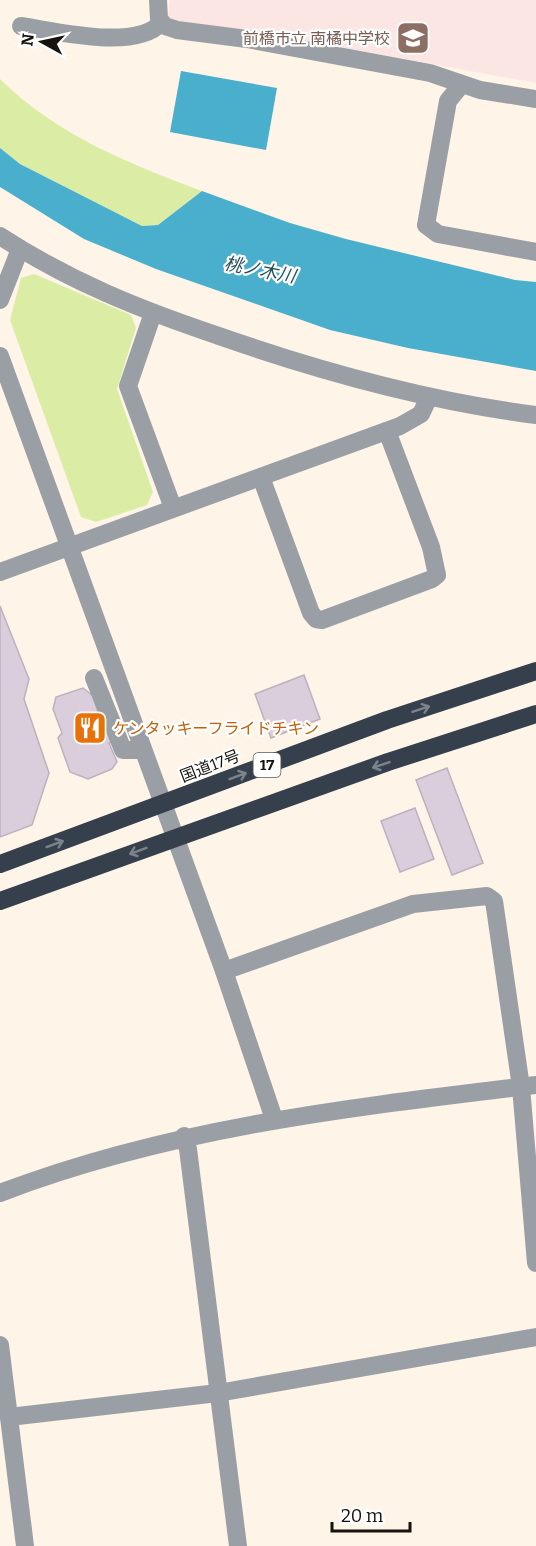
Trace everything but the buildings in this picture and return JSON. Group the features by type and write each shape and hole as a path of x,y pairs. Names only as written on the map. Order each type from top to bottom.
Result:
{"highway":[{"name":"国道17号","path":"0,864 387,720 536,671"},
{"name":"17","path":"0,901 388,762 536,714"}],"street":[{"path":"158,0 158,15 161,22 177,30 247,39 442,76 480,90 536,99"},
{"path":"21,26 127,37 146,34 161,22"},
{"path":"461,84 448,101 426,225 438,234 536,252"},
{"path":"0,236 104,294 296,363 429,397 536,415"},
{"path":"0,300 20,249"},
{"path":"153,313 128,386 172,508"},
{"path":"0,356 224,971 274,1119"},
{"path":"0,572 413,421 425,409 429,397"},
{"path":"261,477 311,613 316,619 322,620 432,579 437,574 431,547 387,431"},
{"path":"94,678 123,750 142,750"},
{"path":"224,971 413,904 487,896 494,901 529,1086 536,1263"},
{"path":"0,1193 95,1160 184,1136 274,1119 529,1086"},
{"path":"184,1136 188,1149 238,1546"},
{"path":"9,1418 218,1393 536,1337"},
{"path":"0,1345 25,1546"}],"shaded area":[{"name":"前橋市立 南橘中学校","path":"170,0 536,0 536,83 253,31 174,21 168,16"}],"green space":[{"path":"0,79 45,116 95,146 202,191 158,225 142,226 20,164 0,148"},
{"path":"34,274 131,315 136,328 117,389 153,492 147,505 96,522 81,517 10,320 21,278"}],"water":[{"path":"181,71 277,88 266,150 170,132"},
{"name":"桃ノ木川","path":"0,148 20,164 142,226 158,225 202,191 290,223 346,239 515,280 536,282 536,371 408,348 330,330 156,269 84,239 0,187"}],"place":[{"name":"前橋市立 南橘中学校","path":"413,38"},
{"name":"ケンタッキーフライドチキン","path":"90,728"}]}
